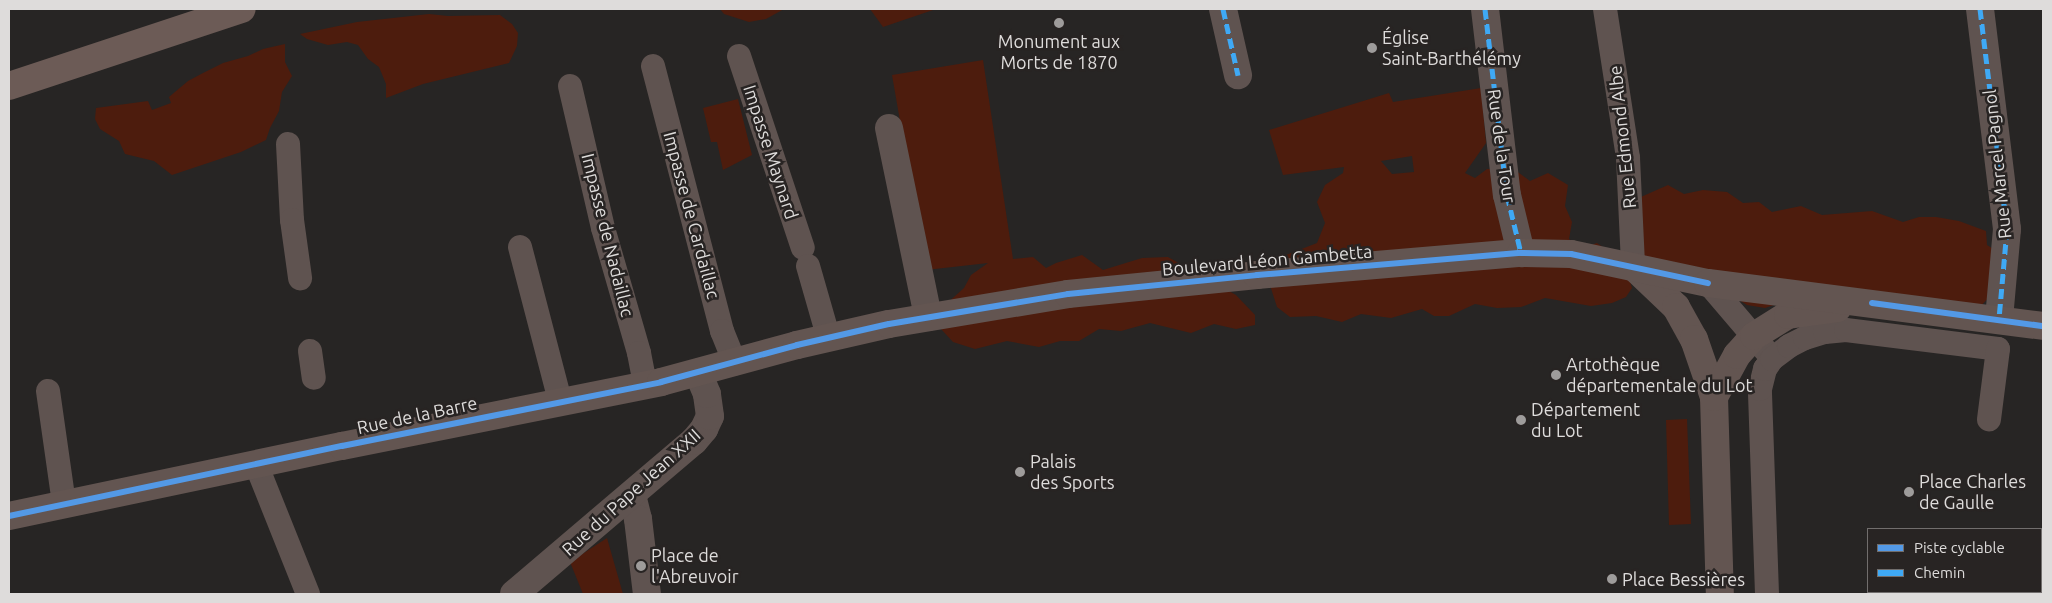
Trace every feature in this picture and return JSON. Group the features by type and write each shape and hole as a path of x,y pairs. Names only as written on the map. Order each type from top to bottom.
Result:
{"main road":[{"path":"9,86 242,9"},
{"name":"Boulevard Léon Gambetta","path":"830,339 889,324 1068,294 1257,275 1521,253 1571,254 1708,283 2043,326"},
{"path":"1633,266 1676,307 1694,339 1714,396 1720,594"},
{"path":"1714,396 1737,355 1754,336 1788,315 1872,303"},
{"name":"Rue de la Barre","path":"9,516 256,464 320,442 560,401 645,384 698,373 796,345 830,339"}],"street":[{"path":"1222,9 1238,74"},
{"name":"Rue de la Tour","path":"1485,9 1507,195 1521,253"},
{"name":"Rue Marcel Pagnol","path":"1980,9 2007,229 1999,319"},
{"path":"888,128 928,317"},
{"name":"Rue du Pape Jean XXII","path":"514,594 632,495 694,441 704,429 710,416 707,394 698,373"},
{"path":"632,495 638,519 647,594"}],"lane":[{"name":"Rue Edmond Albe","path":"1606,9 1628,158 1633,266"},
{"name":"Impasse Maynard","path":"739,56 830,339"},
{"name":"Impasse de Cardaillac","path":"653,66 722,331 735,363"},
{"name":"Impasse de Nadaillac","path":"570,86 604,228 639,354 645,384"},
{"path":"288,144 292,220 300,278"},
{"path":"520,247 560,401"},
{"path":"1708,283 1772,359"},
{"path":"1767,594 1760,390 1765,369 1772,359 1789,346 1805,338 1825,332 1846,330 1998,349 1990,419"},
{"path":"310,351 314,378"},
{"path":"48,391 64,504"},
{"path":"256,464 308,594"}],"shaded area":[{"path":"720,9 784,9 766,19 749,22 724,14"},
{"path":"870,9 936,9 883,27"},
{"path":"429,14 448,16 500,15 512,24 518,33 517,46 509,63 423,84 386,98 386,84 379,67 368,59 358,45 347,42 328,45 307,39 300,34 357,22"},
{"path":"285,44 285,62 292,76 282,92 279,111 266,140 241,152 172,175 154,161 125,154 119,141 100,129 95,119 96,108 148,101 152,110 171,103 169,97 188,81 203,73 223,63 248,56 263,49"},
{"path":"983,60 1013,259 1033,257 1046,268 1082,255 1103,270 1142,258 1168,257 1236,295 1255,315 1255,325 1236,329 1214,324 1191,333 1150,323 1121,331 1099,329 1079,341 1060,341 1039,347 1007,341 975,349 953,342 941,329 945,305 964,288 971,275 988,263 926,270 892,75"},
{"path":"1481,88 1486,143 1465,173 1475,178 1487,169 1515,170 1530,181 1548,173 1568,185 1565,206 1572,222 1569,239 1582,248 1597,243 1607,250 1628,275 1632,288 1626,297 1612,303 1591,306 1545,298 1521,307 1497,308 1475,304 1449,316 1434,316 1422,309 1391,318 1361,314 1342,322 1316,316 1290,317 1277,307 1269,282 1286,255 1317,243 1325,223 1317,202 1325,185 1343,173 1344,167 1283,175 1269,130 1389,93 1393,102","holes":["1412,156 1414,172 1392,174 1381,161"]},
{"path":"738,99 752,155 723,170 717,142 711,142 703,108"},
{"path":"1668,185 1684,194 1703,190 1727,192 1743,203 1759,202 1772,212 1801,206 1822,215 1872,211 1903,222 1919,217 1936,217 1959,221 1986,231 1987,245 1998,252 1991,295 1979,308 1783,302 1765,308 1747,305 1728,293 1640,259 1634,200"},
{"path":"1687,419 1691,524 1669,525 1666,420"},
{"path":"607,538 623,594 583,594 570,562"}],"marked path":[{"path":"1223,9 1238,75"},
{"path":"1485,9 1507,195 1521,253"},
{"path":"1980,9 2007,229 1999,319"}],"cycle path":[{"path":"9,516 342,446 661,382 797,345 889,324 1068,294 1257,275 1521,253 1571,254 1708,283"},
{"path":"1872,303 2043,326"}],"place":[{"name":"Monument aux Morts de 1870","path":"1059,23"},
{"name":"Église Saint-Barthélémy","path":"1372,48"},
{"name":"Artothèque départementale du Lot","path":"1556,375"},
{"name":"Département du Lot","path":"1521,420"},
{"name":"Palais des Sports","path":"1020,472"},
{"name":"Place Charles de Gaulle","path":"1909,492"},
{"name":"Place de l'Abreuvoir","path":"641,566"},
{"name":"Place Bessières","path":"1612,579"}]}
